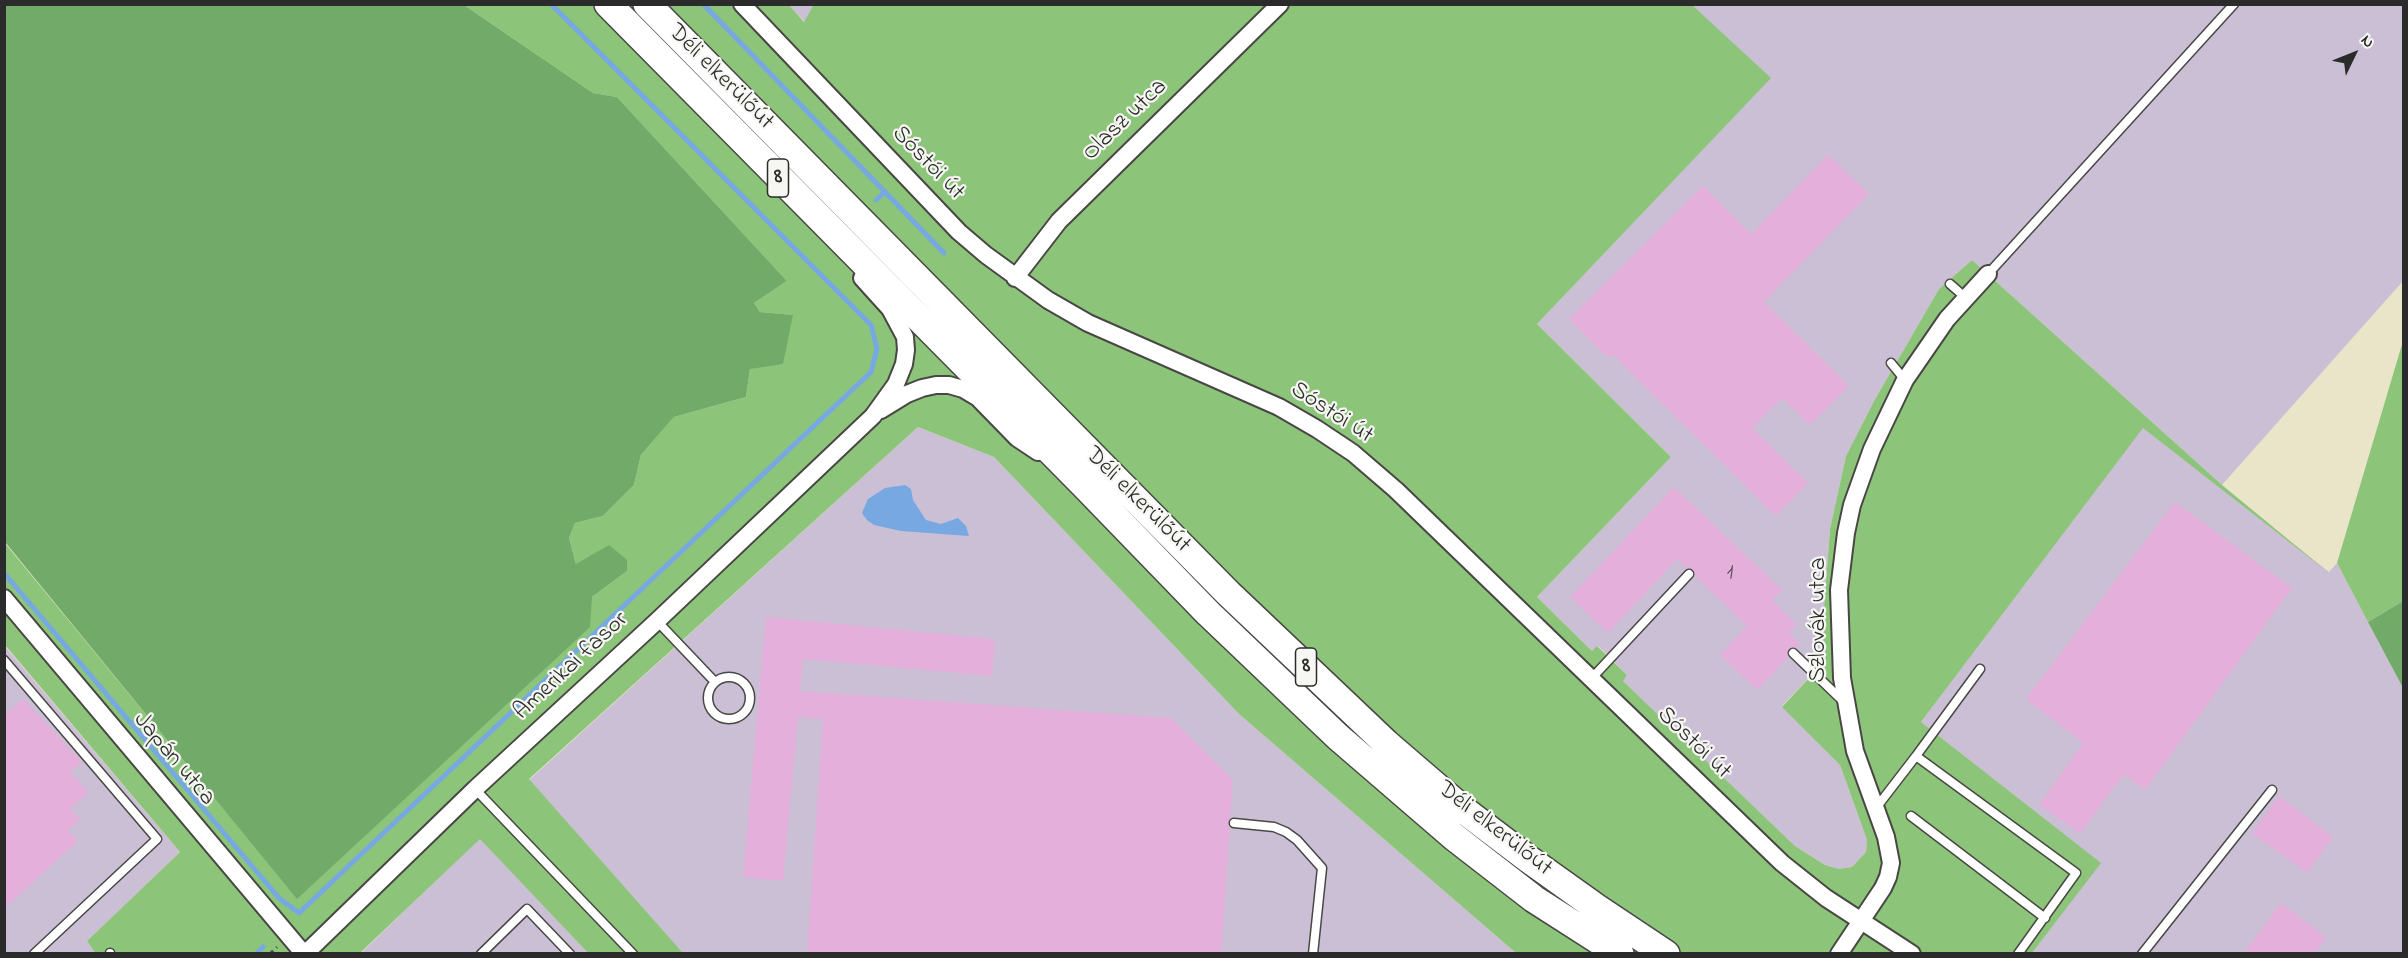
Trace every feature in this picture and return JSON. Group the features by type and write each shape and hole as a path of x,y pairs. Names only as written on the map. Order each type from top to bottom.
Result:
{"main road":[{"name":"Déli elkerülőút","path":"608,4 1208,613 1347,745 1454,837 1534,899 1620,954"},
{"name":"Déli elkerülőút","path":"647,4 1221,586 1386,743 1465,811 1527,858 1666,954"}],"street":[{"name":"Sóstói út","path":"742,4 959,232 1015,278 1088,323 1279,407 1353,453 1396,490 1782,863 1860,921"},
{"name":"Olasz utca","path":"1015,278 1059,220 1280,4"},
{"path":"815,215 865,282 890,309 905,337 904,364 896,384 873,416"},
{"name":"Szlovák utca","path":"1839,954 1883,888 1890,870 1886,837 1855,751 1845,703 1840,656 1839,590 1846,533 1860,480 1889,411 1905,380 1947,319 1988,274"},
{"path":"873,416 907,394 922,388 942,385 963,389 978,398 1017,438 1083,484"},
{"name":"Amerikai fasor","path":"304,954 475,789 657,621 873,416"},
{"name":"Japán utca","path":"4,598 304,954"},
{"path":"1860,921 1912,954"}],"lane":[{"path":"1988,274 2234,4"},
{"path":"1950,284 1966,298"},
{"path":"1891,363 1905,380"},
{"path":"1591,679 1689,574"},
{"path":"657,621 715,682"},
{"path":"1793,653 1845,703"},
{"path":"4,660 157,839 34,954"},
{"path":"1876,808 1980,669"},
{"path":"728,677 741,681 746,686 750,699 744,712 733,718 719,717 714,712 710,707 708,693 715,682 728,677"},
{"path":"1916,756 2076,873 2018,954"},
{"path":"475,789 633,954"},
{"path":"2142,954 2272,790"},
{"path":"1911,816 2045,918"},
{"path":"1234,824 1274,826 1298,840 1322,868 1313,954"},
{"path":"481,954 527,909 570,954"}],"path":[{"path":"270,954 277,947"}],"shaded area":[{"path":"788,5 814,5 805,22"},
{"path":"1691,5 2403,5 2403,281 2222,485 1972,260 1939,289 1874,401 1846,456 1830,529 1824,608 1823,663 1782,706 1840,765 1867,840 1866,852 1852,867 1839,869 1825,865 1795,846 1622,680 1627,675 1598,646 1592,651 1537,597 1671,457 1537,324 1770,78"},
{"path":"918,427 994,457 1239,714 1516,953 683,953 529,780"},
{"path":"2143,427 2329,572 2337,563 2403,688 2403,953 2032,953 2100,863 1921,722"},
{"path":"4,645 180,852 87,941 96,953 5,953"},
{"path":"480,838 588,953 360,954"}],"green space":[{"path":"788,4 804,22 814,4 1691,4 1771,78 1537,324 1671,457 1537,597 1592,651 1597,646 1627,675 1623,681 1795,846 1825,865 1839,869 1852,867 1866,852 1867,840 1840,765 1782,707 1823,663 1824,608 1830,529 1846,456 1874,401 1939,289 1972,260 2222,485 2329,573 2143,428 1921,722 2101,863 2032,953 1516,953 1239,714 994,457 918,427 529,779 683,953 588,953 480,839 360,953 96,954 87,941 180,852 5,645 4,542 297,898 592,597 627,571 576,564 569,538 575,523 603,516 634,485 641,455 674,417 746,397 750,369 792,315 760,312 754,303 787,281 617,97 593,93 464,5"},
{"path":"4,5 464,5 593,93 617,97 787,281 754,303 760,312 793,315 783,364 750,369 746,397 674,417 641,455 634,485 603,516 575,523 569,538 576,564 609,545 627,560 627,571 592,597 590,627 297,899 5,542"},
{"path":"2403,341 2403,601 2368,622 2337,563"},
{"path":"2403,601 2403,688 2368,622"}],"water":[{"path":"905,485 911,489 913,500 926,520 941,524 958,518 966,526 969,536 901,531 874,525 867,520 862,513 868,499 885,488"}],"building":[{"path":"1828,155 1869,194 1764,302 1849,386 1810,425 1782,398 1752,428 1808,483 1776,516 1612,354 1608,358 1569,319 1703,186 1751,234"},
{"path":"1674,487 1782,590 1772,601 1797,624 1789,633 1800,644 1797,648 1788,649 1788,657 1757,690 1720,655 1747,626 1695,576 1694,570 1687,568 1677,559 1608,633 1570,597"},
{"path":"2175,502 2292,588 2145,790 2124,774 2080,833 2039,805 2083,743 2026,699"},
{"path":"766,617 995,639 992,676 803,659 800,691 1171,718 1233,780 1228,823 1230,827 1221,954 807,954 823,719 798,717 783,881 743,877"},
{"path":"23,699 82,762 70,772 89,792 70,809 80,820 68,830 78,841 4,909 4,715"},
{"path":"2279,796 2333,837 2307,873 2252,833"},
{"path":"2281,903 2326,937 2314,954 2243,954"}],"waterway":[{"path":"4,573 279,898 299,913 871,372 877,349 871,325 551,4"},
{"path":"703,4 885,192 876,200"},
{"path":"885,192 944,253"},
{"path":"256,954 263,947"}]}
